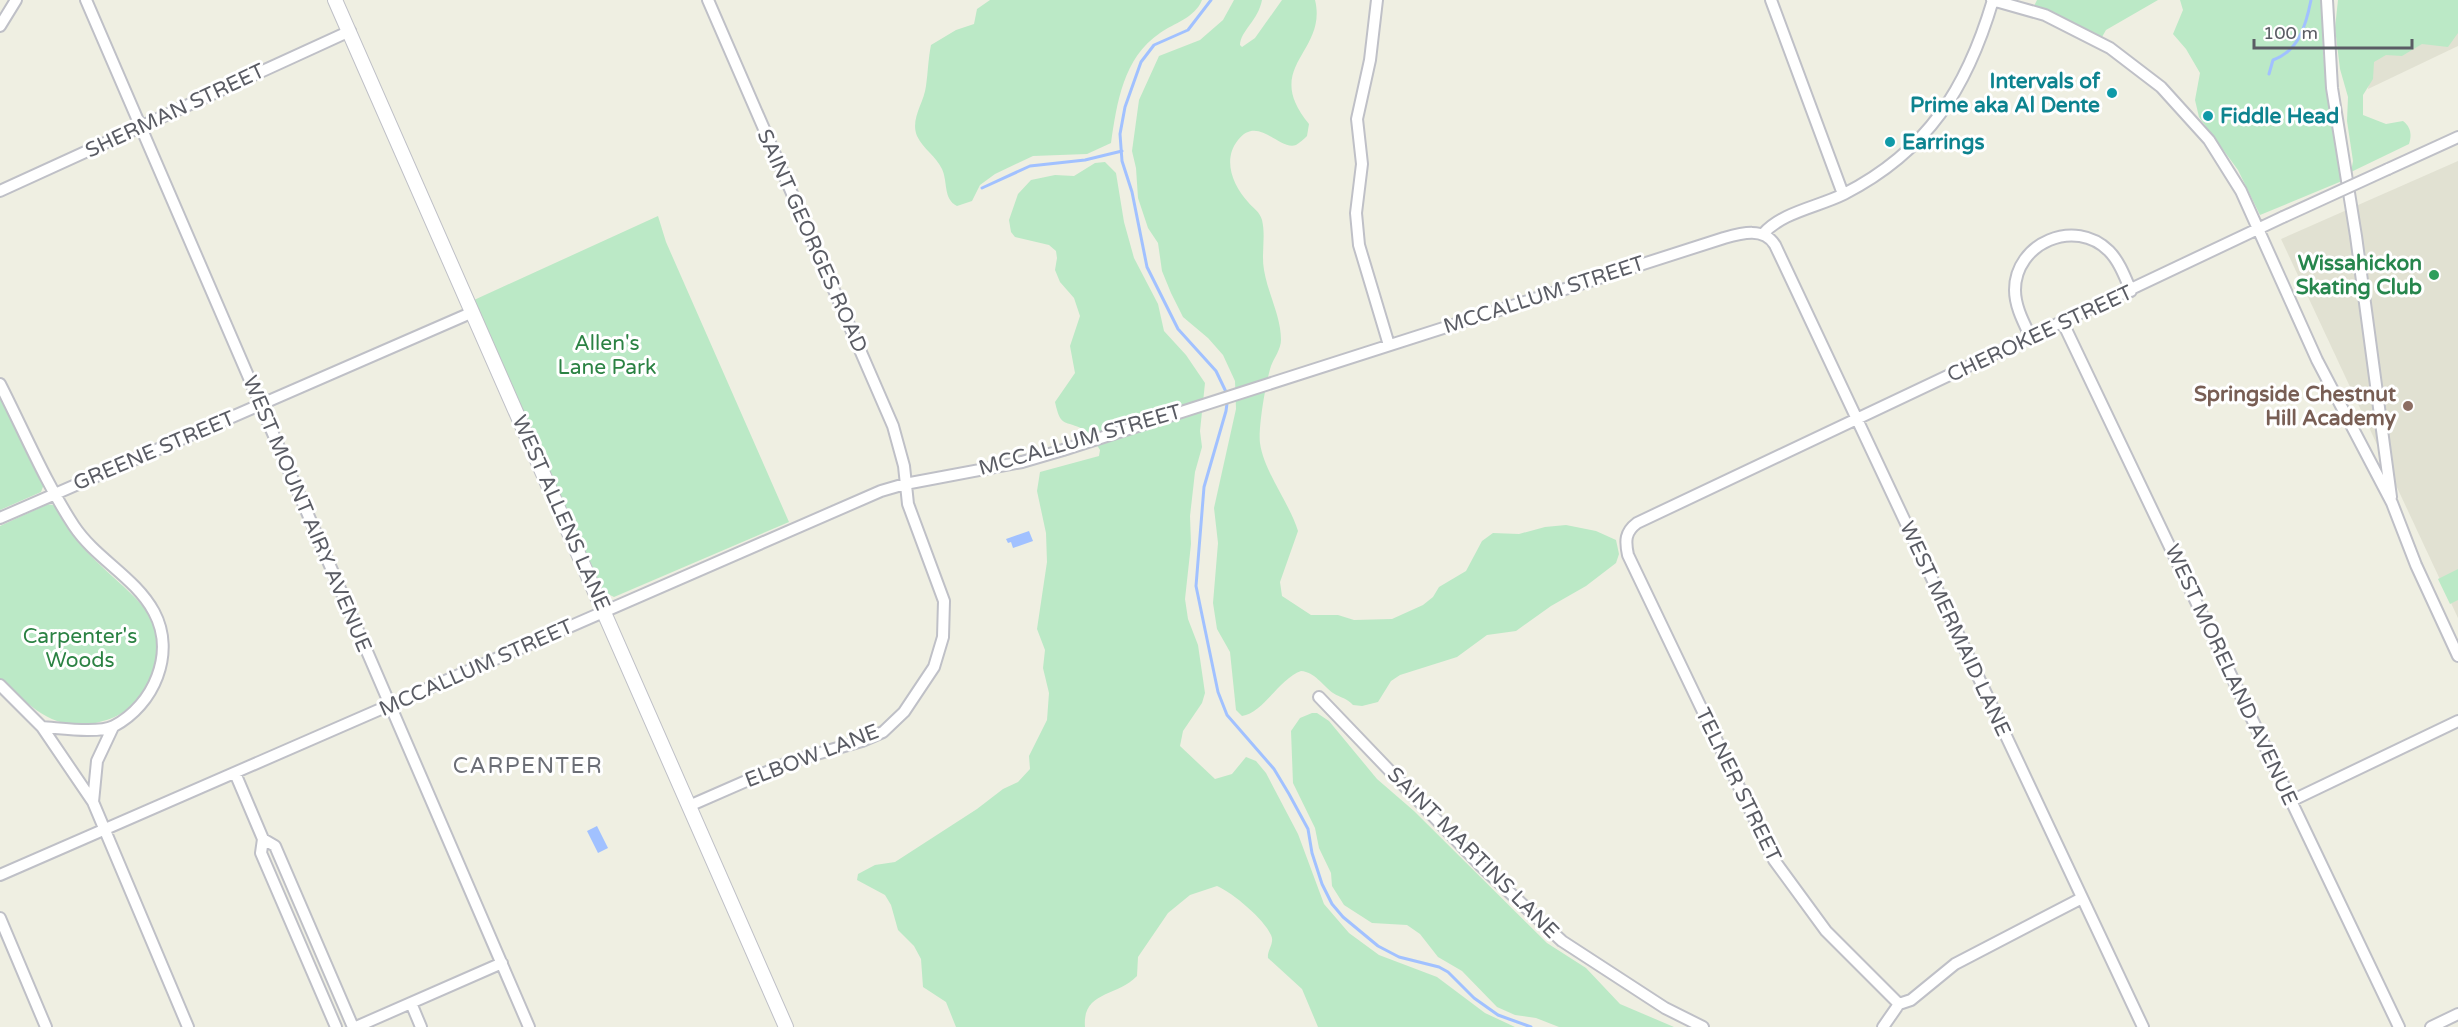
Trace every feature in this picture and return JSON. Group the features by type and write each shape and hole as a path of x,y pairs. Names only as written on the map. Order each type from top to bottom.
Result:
{"street":[{"path":"0,26 16,0"},
{"name":"WEST MOUNT AIRY AVENUE","path":"86,0 530,1027"},
{"name":"WEST ALLENS LANE","path":"335,0 786,1027"},
{"name":"SAINT GEORGES ROAD","path":"708,0 885,406 902,455 905,484"},
{"path":"1377,0 1370,60 1358,110 1362,174 1356,213 1359,245 1389,345"},
{"path":"1771,0 1844,194"},
{"path":"1762,234 1780,220 1844,194 1896,160 1927,131 1948,106 1974,57 1992,0 2045,15 2088,36 2125,58 2161,87 2215,148 2232,174 2336,399 2392,503 2416,565 2458,656"},
{"path":"2327,0 2332,88 2358,247 2392,503"},
{"name":"SHERMAN STREET","path":"0,191 350,31"},
{"name":"CHEROKEE STREET","path":"1626,536 1637,523 2131,291 2258,228 2458,137"},
{"name":"MCCALLUM STREET","path":"0,875 860,499 905,484 1022,462 1063,450 1724,238 1744,232 1762,234"},
{"name":"WEST MERMAID LANE","path":"1762,234 1775,245 2143,1027"},
{"path":"2031,338 2019,311 2015,289 2026,257 2045,240 2068,235 2090,239 2100,244 2114,257 2131,291"},
{"name":"GREENE STREET","path":"0,518 473,312"},
{"name":"WEST MORELAND AVENUE","path":"2063,323 2399,1027"},
{"path":"0,384 55,494 87,544 145,598 160,629 162,662 153,687 141,702 113,727 97,761 93,802"},
{"name":"ELBOW LANE","path":"689,806 792,761 873,737 891,725 911,704 938,656 945,612 936,574 908,504 905,484"},
{"name":"TELNER STREET","path":"1626,536 1628,555 1774,860 1826,931 1899,1004"},
{"path":"0,685 42,727 93,802 188,1027"},
{"name":"SAINT MARTINS LANE","path":"1319,697 1480,865 1562,940 1665,1008 1704,1027"},
{"path":"2291,801 2458,721"},
{"path":"42,727 83,729 113,727"},
{"path":"235,773 263,839 261,853 336,1027"},
{"path":"263,839 275,846 354,1027 502,963"},
{"path":"1883,1027 1899,1004 1911,1000 1943,972 1967,957 2082,898"},
{"path":"0,918 46,1027"},
{"path":"411,1003 421,1027"},
{"path":"2431,1027 2458,1014"}],"shaded area":[{"path":"2382,0 2458,0 2458,46 2368,89"},
{"name":"Springside Chestnut Hill Academy","path":"2458,161 2458,618 2281,239"}],"green space":[{"path":"990,0 1202,0 1184,20 1160,33 1138,55 1130,68 1119,97 1111,143 1087,154 1033,156 995,174 980,185 972,201 957,206 948,195 944,174 939,164 917,136 915,123 925,92 931,45 956,30 974,24 977,9"},
{"path":"1234,0 1262,0 1257,14 1243,35 1240,45 1242,47 1255,38 1282,0 1315,0 1317,18 1313,34 1293,73 1292,88 1296,104 1309,124 1307,136 1296,145 1289,145 1261,132 1246,133 1233,148 1230,164 1238,188 1262,220 1264,270 1280,331 1280,347 1271,366 1267,382 1261,416 1260,443 1266,465 1298,531 1280,582 1282,596 1311,615 1338,615 1354,620 1392,619 1423,605 1433,597 1439,587 1466,571 1482,541 1493,533 1519,534 1545,527 1566,525 1596,531 1616,540 1619,554 1616,563 1586,586 1551,606 1516,631 1487,635 1457,657 1400,675 1391,681 1378,702 1362,706 1353,705 1333,693 1314,676 1301,671 1285,681 1250,714 1242,716 1236,710 1230,652 1217,629 1213,603 1218,543 1214,508 1236,409 1235,381 1223,355 1208,338 1183,317 1162,271 1158,243 1148,228 1138,198 1136,168 1132,151 1139,100 1159,56 1200,40 1223,20"},
{"path":"2037,0 2158,0 2106,30 2102,37 2034,6"},
{"path":"2180,0 2322,0 2323,54 2342,181 2260,215 2238,170 2199,117 2195,100 2200,73 2186,49 2173,34 2183,10"},
{"path":"2338,0 2458,0 2458,33 2448,47 2422,44 2402,56 2386,55 2374,62 2373,79 2363,95 2363,115 2386,124 2403,121 2411,134 2410,141 2409,144 2351,172 2353,161 2347,121 2348,97 2340,69 2335,28"},
{"path":"1105,162 1116,173 1124,222 1134,258 1158,304 1164,331 1186,355 1205,383 1200,431 1202,447 1195,472 1190,516 1191,544 1185,599 1188,619 1198,645 1205,693 1202,703 1183,731 1180,746 1215,779 1232,774 1246,757 1256,761 1266,773 1298,834 1324,904 1349,933 1379,955 1437,977 1485,1013 1515,1027 1318,1027 1302,989 1268,958 1271,935 1262,922 1231,894 1217,886 1190,895 1168,913 1138,957 1137,976 1129,983 1095,1001 1089,1007 1085,1027 956,1027 946,1002 923,987 921,959 914,946 898,930 891,905 885,895 857,880 858,874 875,865 895,862 977,809 1003,789 1018,782 1030,769 1029,756 1047,720 1049,693 1043,668 1045,650 1037,629 1047,562 1046,533 1037,491 1040,472 1099,456 1100,450 1087,431 1062,420 1055,402 1075,373 1070,346 1080,316 1074,298 1060,282 1055,270 1056,251 1049,245 1015,237 1011,232 1009,220 1018,194 1031,180 1055,175 1074,176 1095,163"},
{"name":"Allen's Lane Park","path":"658,216 666,242 789,522 614,597 604,592 599,582 474,300"},
{"path":"0,395 44,484 41,492 0,510"},
{"name":"Carpenter's Woods","path":"48,504 57,506 69,528 84,548 136,599 155,626 158,642 157,660 150,681 142,695 131,707 103,721 71,724 58,721 34,708 0,679 0,526"},
{"path":"2458,569 2458,600 2450,604 2438,579"},
{"path":"1317,713 1329,721 1377,779 1414,811 1547,943 1586,968 1620,1004 1674,1027 1559,1027 1536,1018 1515,1015 1497,1007 1462,971 1438,957 1420,934 1407,925 1372,923 1344,905 1332,886 1331,873 1319,848 1315,828 1293,783 1291,731 1300,718"}],"water":[{"path":"1029,531 1033,541 1013,548 1011,542 1008,543 1006,539"},
{"path":"597,826 608,848 598,853 587,831"}],"waterway":[{"path":"1211,0 1188,30 1154,45 1141,62 1125,107 1120,134 1122,161 1132,192 1147,267 1178,329 1216,371 1228,396 1226,411 1204,487 1196,586 1218,692 1227,715 1274,769 1289,794 1308,829 1312,853 1322,884 1332,904 1343,917 1378,946 1399,957 1439,967 1448,972 1474,998 1498,1015 1531,1027"},
{"path":"2269,74 2273,60 2289,50 2300,36 2311,0"},
{"path":"982,188 1030,166 1085,160 1122,151"}],"place":[{"name":"Intervals of Prime aka Al Dente","path":"2112,93"},
{"name":"Fiddle Head","path":"2208,116"},
{"name":"Earrings","path":"1890,142"},
{"name":"Wissahickon Skating Club","path":"2434,275"},
{"name":"Springside Chestnut Hill Academy","path":"2408,406"}],"district":[{"name":"CARPENTER","path":"528,766"}]}
